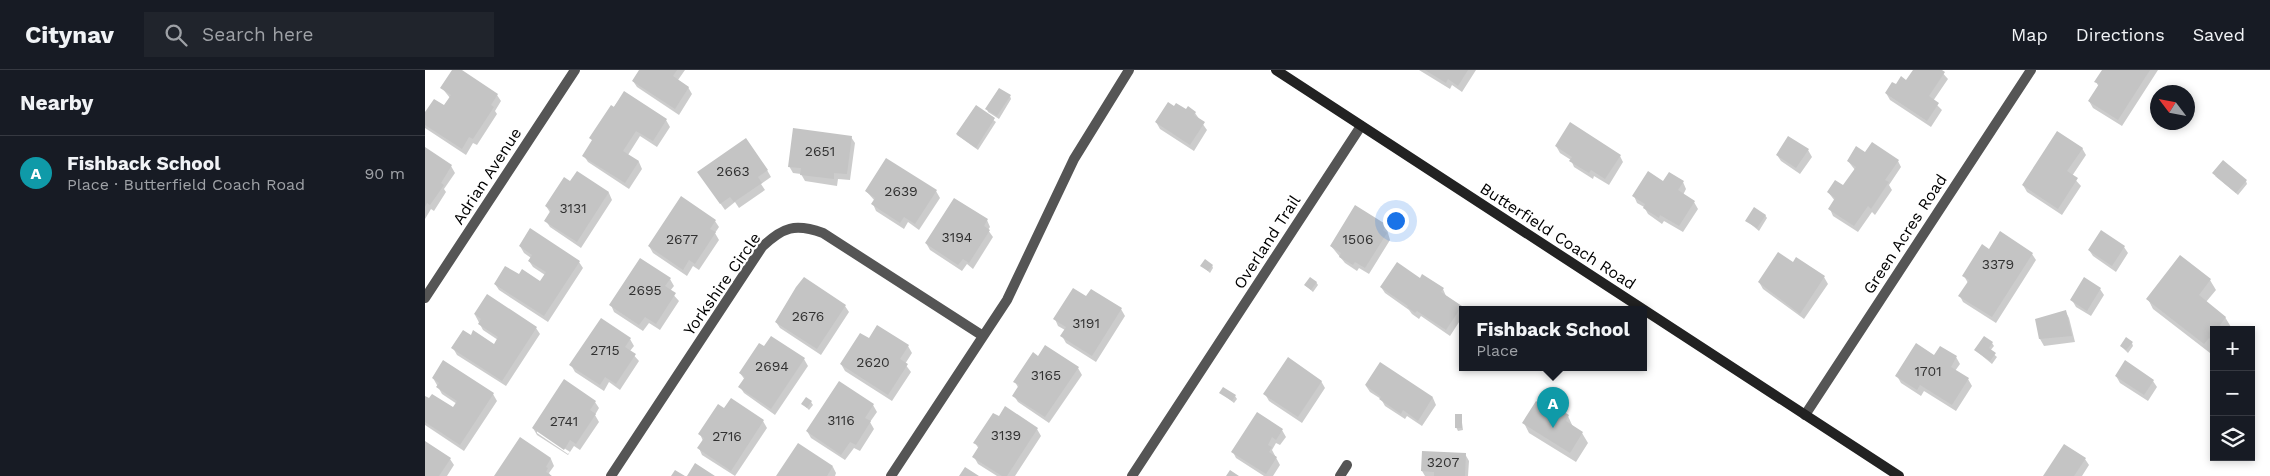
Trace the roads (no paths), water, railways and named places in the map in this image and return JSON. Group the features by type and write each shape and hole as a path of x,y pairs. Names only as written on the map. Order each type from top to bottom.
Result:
{"main road":[{"name":"Butterfield Coach Road","path":"1276,70 1638,306"},
{"name":"Butterfield Coach Road","path":"1647,312 1899,476"}],"street":[{"name":"Adrian Avenue","path":"425,298 575,70"},
{"path":"891,476 1007,300 1074,159 1129,70"},
{"name":"Green Acres Road","path":"1805,415 2031,70"},
{"name":"Overland Trail","path":"1132,476 1361,126"},
{"name":"Yorkshire Circle","path":"611,476 762,246 775,235 789,228 805,227 823,233 983,336"},
{"path":"1340,476 1347,465"}],"place":[{"name":"Fishback School","path":"1553,428"}]}
